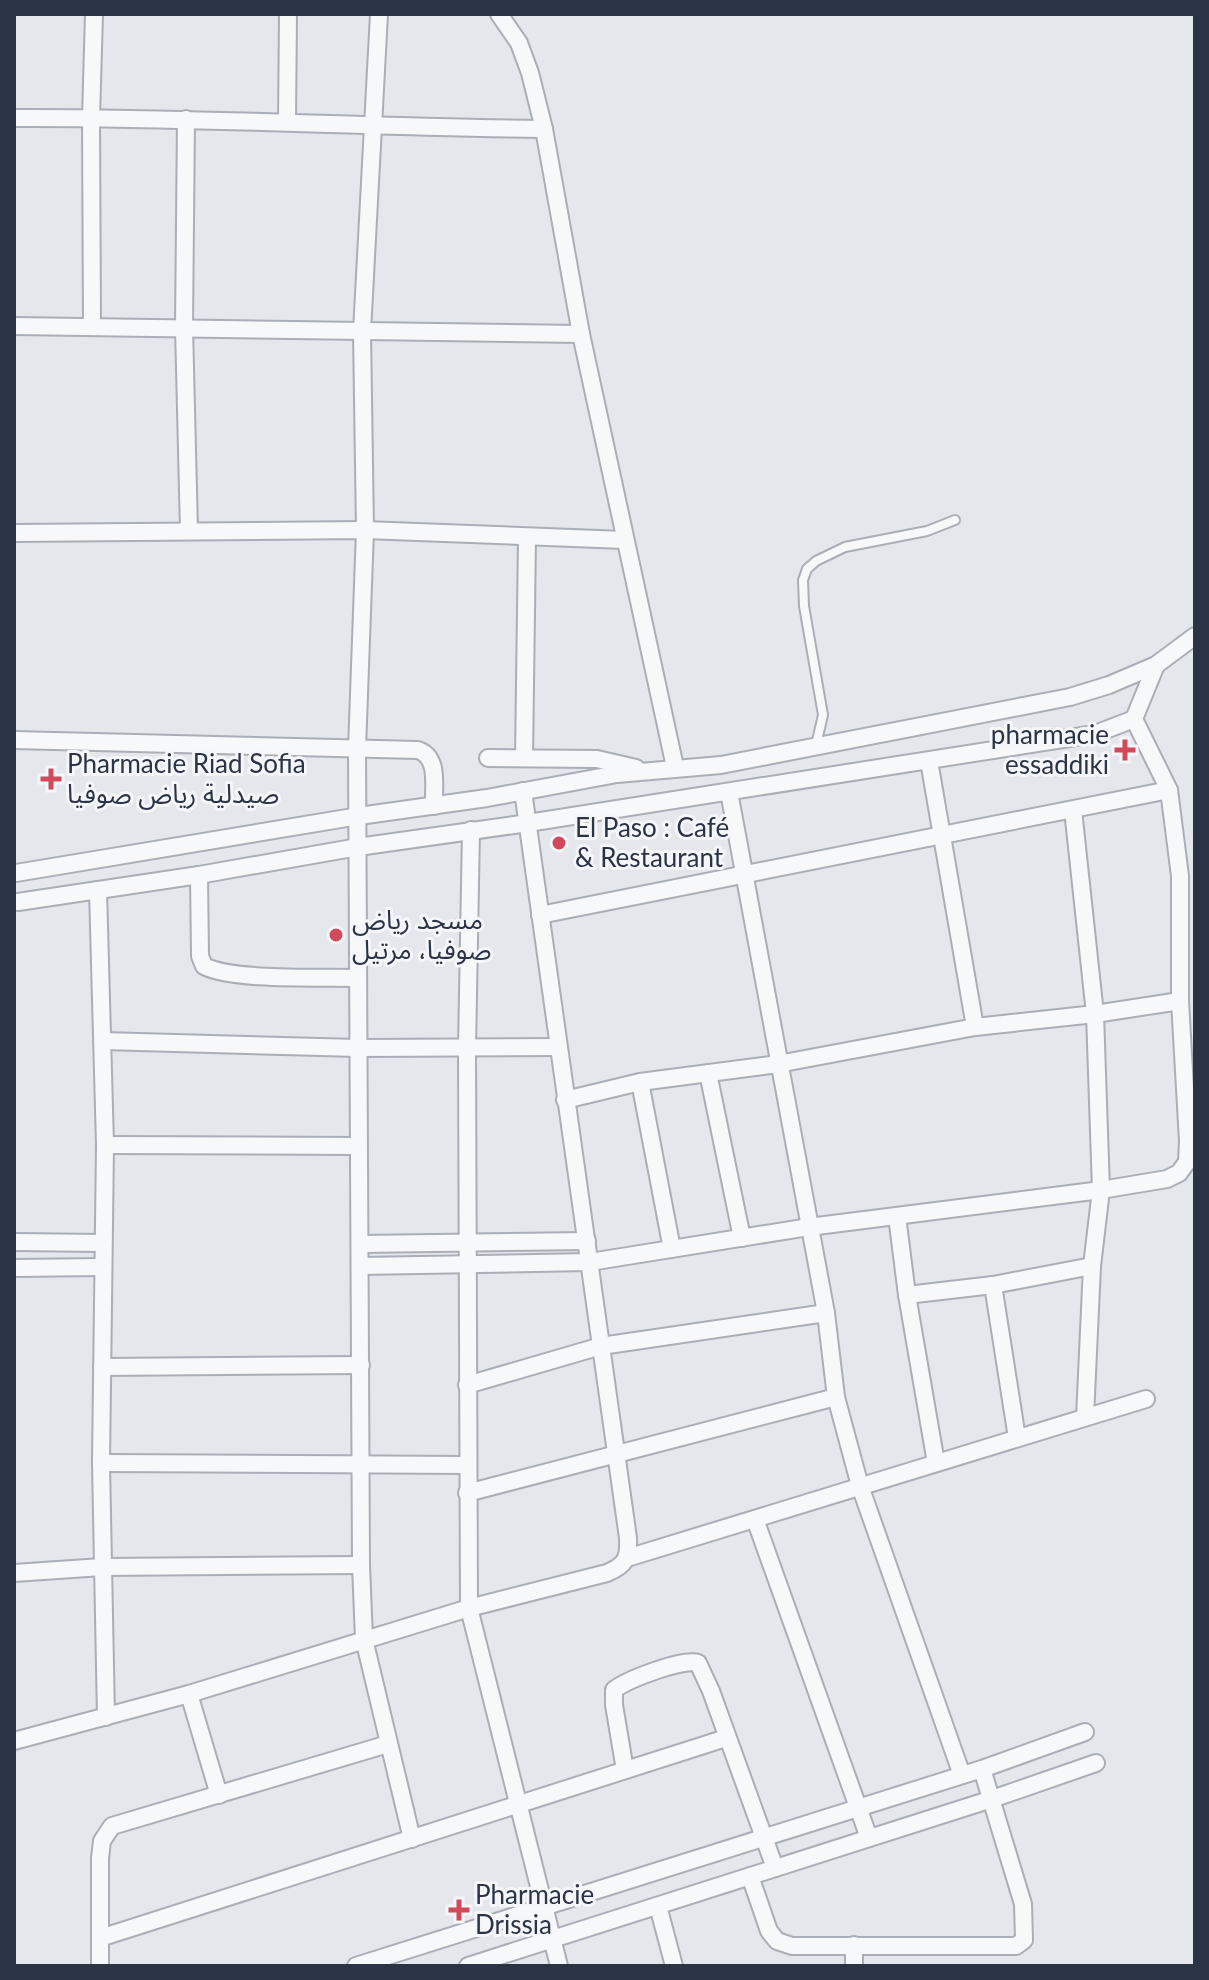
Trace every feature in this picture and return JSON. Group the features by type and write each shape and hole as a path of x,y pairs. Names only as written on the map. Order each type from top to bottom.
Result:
{"street":[{"path":"92,327 94,14"},
{"path":"287,122 288,14"},
{"path":"379,14 362,332 365,530 357,749 361,1565 364,1639 412,1839"},
{"path":"499,14 519,43 544,129 581,334 675,767"},
{"path":"14,118 186,119 371,127 544,129"},
{"path":"186,119 184,327 189,531"},
{"path":"14,326 581,334"},
{"path":"14,533 365,530 624,540"},
{"path":"524,758 527,538"},
{"path":"1156,665 1134,719 1095,734 358,847 98,890 16,907 15,872 645,771 721,765 1070,697 1156,665 1195,636"},
{"path":"360,1266 590,1262 809,1227 1101,1190 1167,1179 1179,1173 1187,1162 1180,1001 1187,875 1169,790 1134,719"},
{"path":"14,740 418,750 427,754 432,763 434,806"},
{"path":"488,758 597,759 645,771"},
{"path":"929,761 975,1027"},
{"path":"540,915 1169,790"},
{"path":"523,791 628,1538 627,1558"},
{"path":"729,792 742,875 826,1313 836,1397 860,1486 962,1775"},
{"path":"1073,810 1095,1014 1101,1190 1092,1266 1085,1417"},
{"path":"471,830 467,1049 469,1608 559,1966"},
{"path":"199,875 200,956 204,966 220,972 241,974 357,978"},
{"path":"98,890 105,1145 101,1463 106,1717"},
{"path":"565,1100 640,1082 778,1064 975,1027 1180,1001"},
{"path":"103,1041 358,1048 557,1047"},
{"path":"708,1073 742,1238"},
{"path":"640,1082 672,1249"},
{"path":"105,1145 357,1146"},
{"path":"897,1216 907,1295 936,1463"},
{"path":"360,1244 587,1241"},
{"path":"14,1242 103,1243"},
{"path":"907,1295 993,1285 1092,1266"},
{"path":"14,1268 103,1267"},
{"path":"993,1285 1017,1438"},
{"path":"467,1385 601,1346 826,1313"},
{"path":"102,1367 361,1365"},
{"path":"467,1493 836,1397"},
{"path":"14,1741 189,1694 469,1608 607,1573 619,1568 627,1558 1146,1399"},
{"path":"101,1463 467,1465"},
{"path":"755,1519 869,1838"},
{"path":"14,1573 102,1567 361,1565"},
{"path":"625,1770 614,1690 633,1680 694,1662 701,1667 775,1868"},
{"path":"189,1694 219,1795"},
{"path":"356,1966 982,1769 1085,1732"},
{"path":"100,1938 726,1738"},
{"path":"100,1966 100,1858 102,1841 112,1826 388,1744"},
{"path":"468,1966 1096,1763"},
{"path":"750,1876 769,1931 777,1941 792,1946 1004,1947 1021,1943 1025,1934 1023,1904 982,1769"},
{"path":"658,1906 674,1966"},
{"path":"854,1945 854,1966"}],"lane":[{"path":"816,746 823,715 804,606 803,580 807,569 816,561 845,547 927,531 955,520"}],"place":[{"name":"pharmacie essaddiki","path":"1125,750"},
{"name":"Pharmacie Riad Sofia صيدلية رياض صوفيا","path":"51,779"},
{"name":"El Paso : Café & Restaurant","path":"559,843"},
{"name":"مسجد رياض صوفيا، مرتیل","path":"336,935"},
{"name":"Pharmacie Drissia","path":"459,1910"}]}
